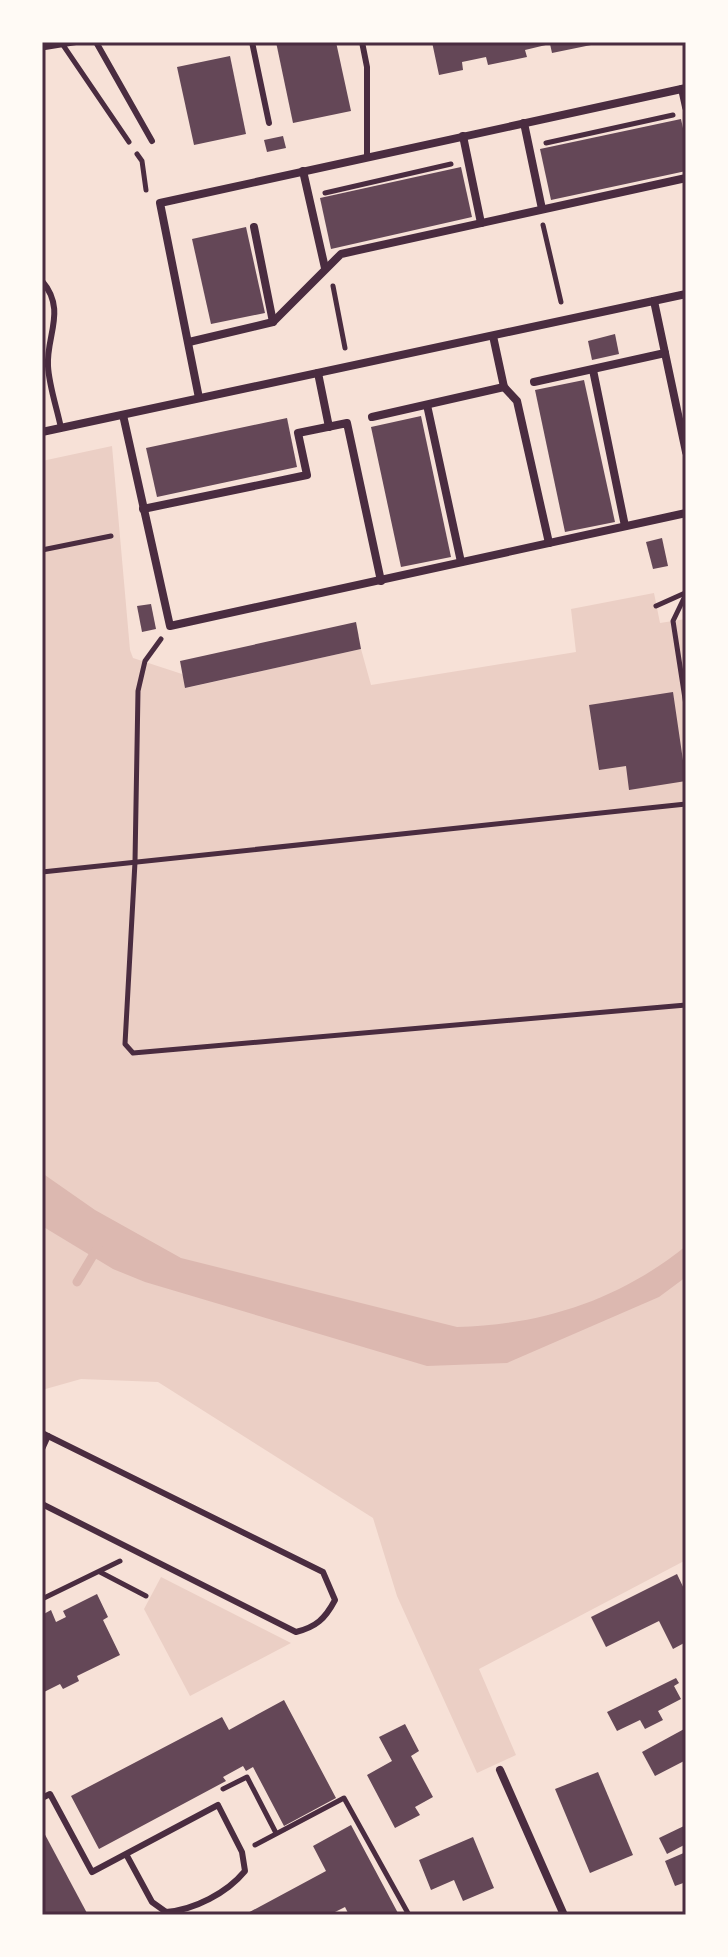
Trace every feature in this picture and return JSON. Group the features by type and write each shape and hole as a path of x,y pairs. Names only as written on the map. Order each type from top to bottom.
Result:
{"street":[{"path":"199,398 160,203 684,89 686,110"},
{"path":"524,123 542,209"},
{"path":"463,136 481,223"},
{"path":"303,171 325,268"},
{"path":"189,342 273,322 341,254 686,178"},
{"path":"254,227 273,322"},
{"path":"42,432 686,294"},
{"path":"654,301 686,452"},
{"path":"493,336 504,387 517,401 549,543"},
{"path":"534,382 665,353"},
{"path":"593,370 625,526"},
{"path":"318,373 329,427"},
{"path":"372,417 504,387"},
{"path":"427,405 461,562"},
{"path":"123,415 170,626 686,513"},
{"path":"143,509 307,475 298,433 347,423 381,581"},
{"path":"500,1770 564,1915"}],"lane":[{"path":"96,42 152,141"},
{"path":"252,42 269,123"},
{"path":"362,42 367,67 367,157"},
{"path":"42,281 51,291 54,312 54,338 47,364 61,428"},
{"path":"42,1449 45,1435 323,1572 335,1600 327,1616 312,1628 296,1632 42,1504"},
{"path":"42,1798 50,1794 92,1872 218,1805 242,1852 245,1871 234,1884 184,1911 166,1912 152,1902 126,1854"}],"path":[{"path":"42,48 79,42"},
{"path":"63,45 142,161 147,183 145,198"},
{"path":"529,147 686,110"},
{"path":"309,197 468,161"},
{"path":"542,209 561,302"},
{"path":"325,268 331,273 345,348"},
{"path":"42,550 111,536"},
{"path":"656,606 686,593"},
{"path":"686,593 673,621 683,666 686,705"},
{"path":"145,661 138,691 135,862 125,1044 133,1053 686,1005"},
{"path":"42,872 686,804"},
{"path":"42,1599 137,1553"},
{"path":"99,1572 146,1596"},
{"path":"242,1852 344,1798 409,1915"}],"shaded area":[{"path":"112,446 130,650 133,658 182,674 186,688 361,649 371,685 576,652 571,609 654,593 660,623 686,619 686,1560 479,1669 516,1755 477,1773 397,1596 373,1518 158,1382 81,1379 42,1390 42,461"},
{"path":"42,1173 95,1210 181,1258 457,1327 519,1321 578,1306 634,1281 686,1246 686,1277 659,1297 507,1363 427,1366 145,1282 113,1269 42,1226"},
{"path":"161,1577 291,1643 190,1696 144,1609"}],"building":[{"path":"276,42 336,42 351,111 293,123"},
{"path":"432,42 591,42 591,45 552,53 550,44 525,50 527,57 488,65 486,57 462,62 463,70 439,75"},
{"path":"230,56 246,134 194,145 177,67"},
{"path":"681,119 686,142 686,171 551,200 540,149"},
{"path":"283,136 286,148 267,152 264,140"},
{"path":"461,167 472,217 331,249 320,198"},
{"path":"246,227 265,313 211,324 192,239"},
{"path":"615,334 619,354 592,360 588,341"},
{"path":"584,380 615,522 565,532 535,390"},
{"path":"421,416 451,557 401,567 371,427"},
{"path":"287,418 297,467 157,497 146,448"},
{"path":"662,538 668,566 653,569 646,542"},
{"path":"151,604 156,629 142,632 137,606"},
{"path":"356,622 361,649 185,688 180,661"},
{"path":"673,692 686,781 629,790 626,766 599,770 589,705"},
{"path":"677,1574 686,1593 686,1642 673,1649 659,1621 606,1647 591,1617"},
{"path":"97,1594 108,1617 103,1620 120,1655 77,1676 79,1681 63,1689 60,1684 42,1693 42,1615 51,1610 56,1622 66,1617 63,1611"},
{"path":"676,1678 679,1683 674,1686 681,1699 658,1711 663,1720 645,1729 640,1720 617,1731 607,1712"},
{"path":"284,1700 336,1798 284,1826 253,1767 246,1771 243,1766 223,1777 226,1781 99,1849 71,1796 222,1717 229,1730"},
{"path":"405,1724 419,1751 411,1756 433,1797 415,1807 420,1815 395,1828 367,1775 392,1761 379,1737"},
{"path":"686,1728 686,1760 655,1776 642,1752"},
{"path":"598,1772 633,1855 590,1873 555,1789"},
{"path":"351,1825 399,1915 349,1915 345,1907 329,1915 244,1915 326,1871 313,1846"},
{"path":"686,1825 686,1844 667,1854 659,1838"},
{"path":"42,1829 88,1915 42,1915"},
{"path":"473,1837 494,1888 463,1901 454,1880 431,1890 419,1860"},
{"path":"686,1852 686,1882 675,1886 665,1861"}],"waterway":[{"path":"77,1282 98,1247"}]}
